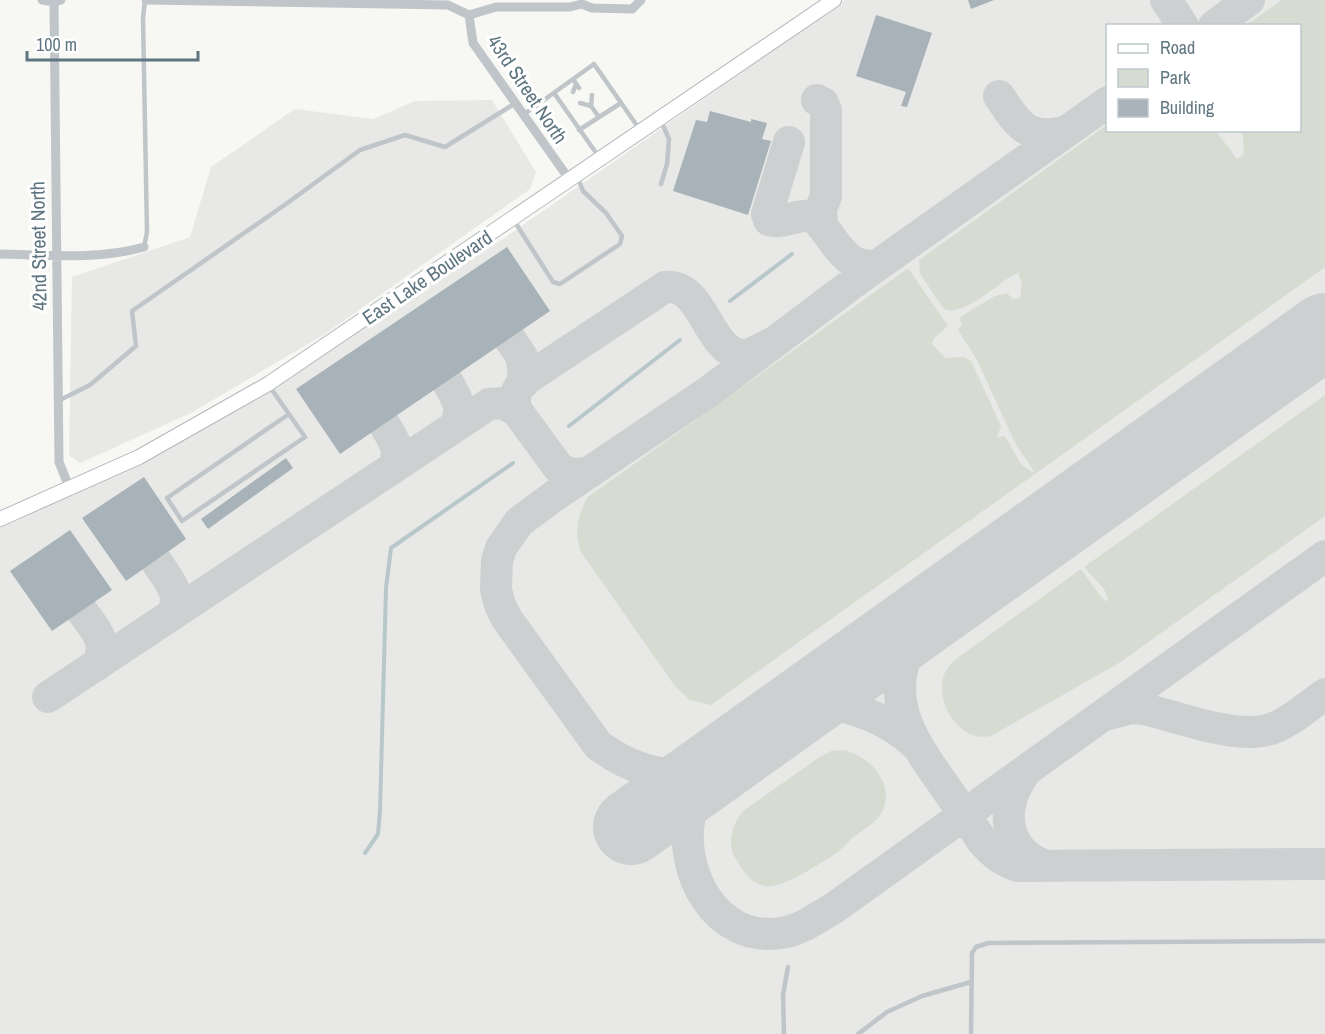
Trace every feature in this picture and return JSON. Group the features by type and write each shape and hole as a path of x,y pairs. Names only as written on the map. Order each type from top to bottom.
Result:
{"street":[{"path":"42,0 57,1"},
{"path":"146,0 448,5 469,15 496,7 570,7 582,2 592,8 632,9 641,0"},
{"name":"East Lake Boulevard","path":"0,519 139,457 268,384 834,0"},
{"name":"42nd Street North","path":"57,1 56,255 59,462 69,487"},
{"name":"43rd Street North","path":"469,15 473,43 522,115 573,177"},
{"path":"0,254 56,255 128,251 144,247"}],"lane":[{"path":"144,247 147,232 144,18 146,0"},
{"path":"573,92 576,84 594,64 640,131"},
{"path":"522,115 554,93 576,84 585,84"},
{"path":"554,93 600,159"},
{"path":"591,106 592,94"},
{"path":"586,99 599,117"},
{"path":"580,103 591,106"},
{"path":"579,130 621,103"},
{"path":"58,401 90,385 136,346 132,311 360,150 405,135 445,147 514,104"},
{"path":"660,119 669,140 667,164 661,184"},
{"path":"513,219 553,282 561,284 620,244 622,236 606,213 583,191 573,177"},
{"path":"268,384 289,414 305,437 182,521 167,498 289,414"},
{"path":"972,1034 972,953 976,947 988,943 1325,941"},
{"path":"784,1034 783,995 788,967"},
{"path":"858,1034 887,1012 922,996 971,982"}],"shaded area":[{"path":"845,0 1325,0 1325,1034 0,1034 0,527 278,382 506,237"},
{"path":"492,100 536,172 530,189 325,334 191,413 80,463 69,455 72,277 190,237 211,167 295,109 373,119 415,101"}],"green space":[{"path":"1282,0 1325,0 1325,267 711,705 690,700 674,685 581,552 578,524 588,497 907,269 948,326 934,338 932,344 945,358 964,357 971,361 1001,426 997,437 1005,436 1021,464 1032,472 1034,471 1016,445 977,360 958,330 962,325 959,319 963,315 995,296 1007,293 1013,299 1020,298 1022,284 1018,273 962,308 944,309 920,274 919,260 1106,126 1106,132 1217,132 1237,159 1244,154 1241,132 1301,132 1301,24 1247,24"},
{"path":"1325,395 1325,516 1119,663 991,736 980,737 970,734 953,720 943,699 942,689 945,672 956,659 1081,569 1102,598 1105,601 1108,600 1104,589 1084,567"},
{"path":"844,750 863,758 878,773 886,791 882,812 874,822 835,854 800,876 773,886 756,883 741,868 731,847 733,829 742,812 821,756 831,751"}],"building":[{"path":"968,0 994,0 971,9"},
{"path":"876,15 932,33 907,107 901,106 906,92 856,76"},
{"path":"710,111 751,122 751,119 767,123 762,139 771,141 748,215 673,191 696,120 707,122"},
{"path":"507,247 550,311 340,454 296,389"},
{"path":"286,458 293,468 208,529 201,519"},
{"path":"144,477 186,539 126,581 82,518"},
{"path":"70,530 112,590 52,631 10,571"}],"waterway":[{"path":"730,301 792,254"},
{"path":"569,426 680,340"},
{"path":"365,853 378,834 380,811 386,588 391,548 513,463"}],"taxiway":[{"path":"1166,0 1182,24"},
{"path":"1217,24 1249,0"},
{"path":"999,96 1024,128 1041,134 1064,132"},
{"path":"817,100 823,103 826,110 826,196 821,209 822,226"},
{"path":"702,775 674,775 647,770 623,761 598,745 507,619 500,605 496,590 497,561 501,548 519,522 554,496 708,392 861,277 1106,103"},
{"path":"789,142 767,214 769,220 814,217 848,258 856,263 878,265"},
{"path":"517,411 516,394 525,380 665,287 678,289 689,295 721,342 730,351 745,355 768,345"},
{"path":"510,339 522,357 524,382"},
{"path":"447,381 459,411 459,417 452,429"},
{"path":"48,697 489,404 503,403 517,411 562,470 573,474 590,472"},
{"path":"384,424 397,451 392,469"},
{"path":"706,773 690,815 688,837 690,859 696,880 720,915 738,927 758,933 781,933 795,929 834,908 1325,556"},
{"path":"156,561 176,595 176,602 170,616"},
{"path":"945,602 913,641 904,661 900,679 900,697 910,731 919,748 983,842 999,857 1018,866 1325,864"},
{"path":"82,611 99,636 101,643 101,657 97,665"},
{"path":"1105,715 1131,708 1144,709 1225,730 1257,732 1271,729 1285,722 1325,694"},
{"path":"806,701 836,705 865,713 891,726 915,744"},
{"path":"1026,771 1012,798 1009,825 1020,849 1031,859 1046,866"}],"runway":[{"path":"631,827 1325,331"}]}
